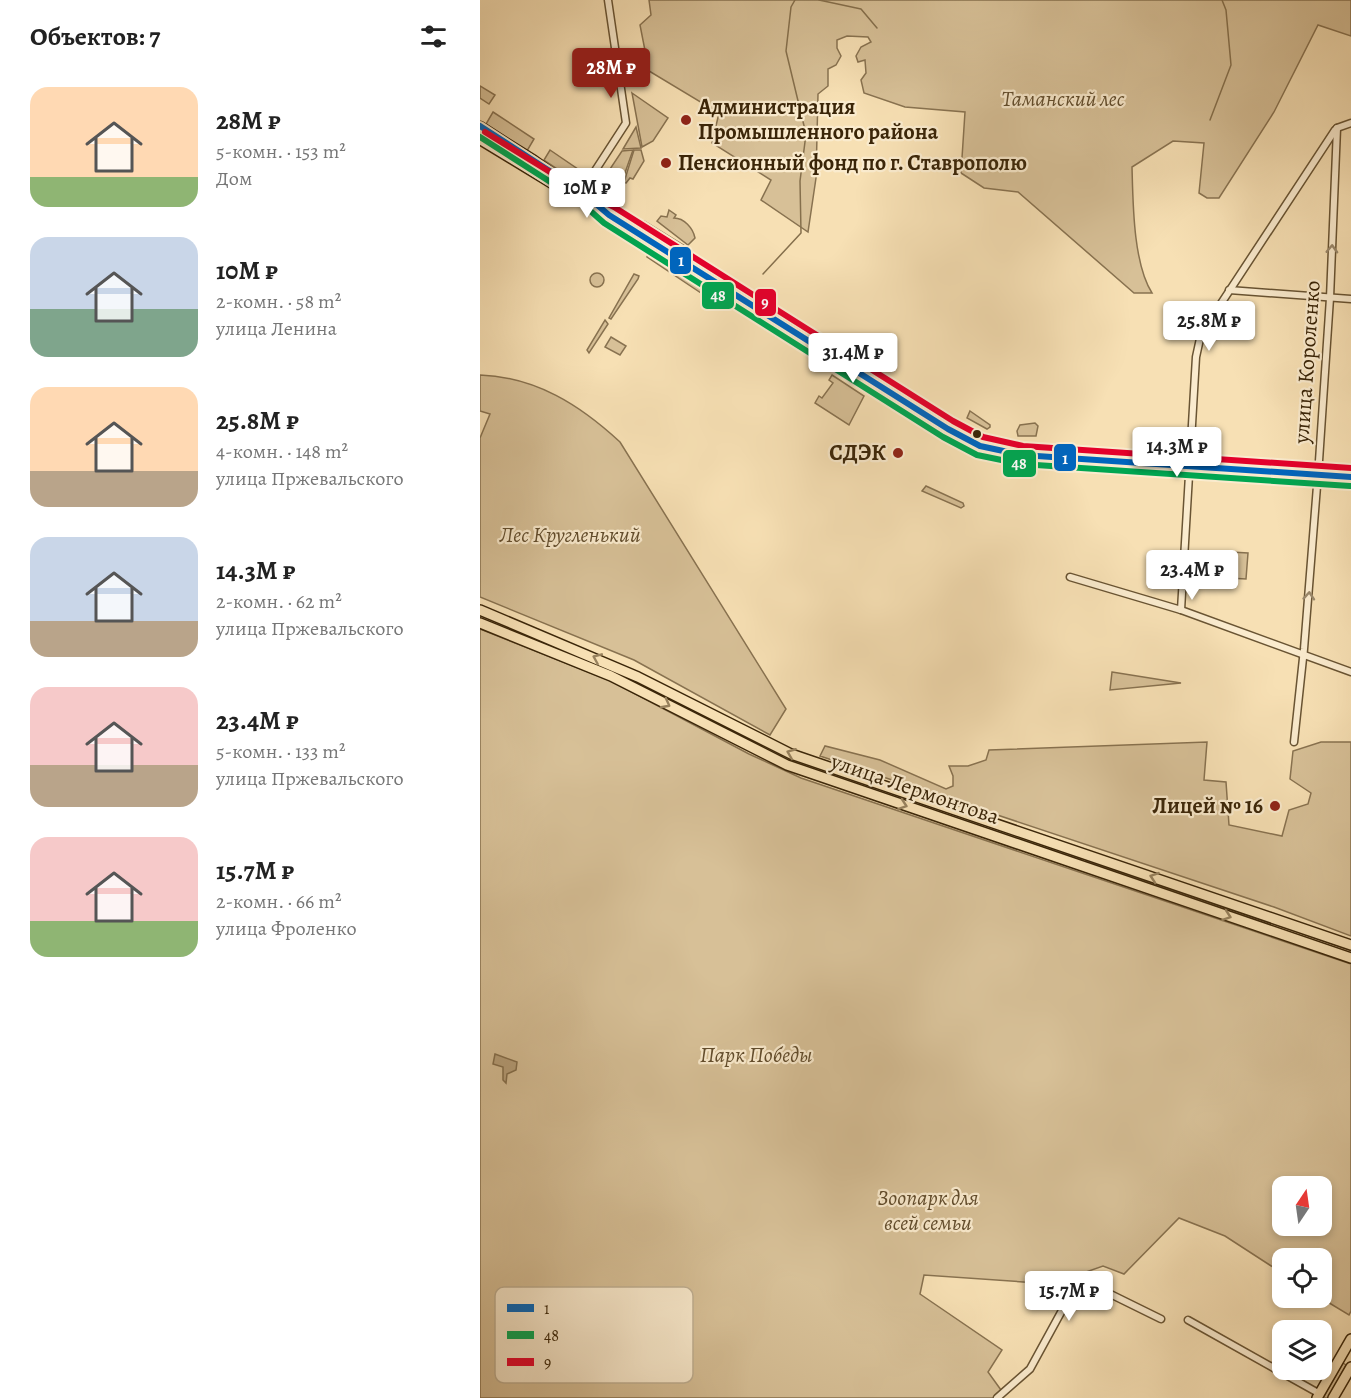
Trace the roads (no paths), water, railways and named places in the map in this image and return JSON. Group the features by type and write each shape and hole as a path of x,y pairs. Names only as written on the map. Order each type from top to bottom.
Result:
{"main road":[{"path":"480,126 609,215 948,429 980,446 1022,455 1351,477"},
{"path":"480,140 579,195"},
{"name":"улица Лермонтова","path":"480,610 616,666 791,754 1351,945"},
{"name":"улица Лермонтова","path":"480,623 611,676 787,765 1351,958"},
{"path":"611,676 616,666"},
{"path":"1083,866 1086,853"},
{"path":"1318,1396 1348,1348 1351,1339"},
{"path":"1333,1398 1351,1368"}],"street":[{"path":"579,195 626,123 608,0"},
{"path":"1181,610 1197,346 1207,322 1337,128 1351,123"},
{"name":"улица Короленко","path":"1294,742 1318,475 1330,297 1337,128"},
{"path":"1229,290 1351,299"},
{"path":"1070,577 1181,610 1351,672"},
{"path":"997,1398 1030,1369 1071,1294 1076,1289 1086,1286 1096,1287 1161,1319"},
{"path":"1188,1320 1318,1396"}],"waterway":[{"path":"763,274 801,233 800,181 806,134 786,51 791,7 795,0"},
{"path":"819,0 861,9 877,28"},
{"path":"1210,120 1231,65 1226,10 1222,0"}],"place":[{"name":"Администрация Промышленного района","path":"686,120"},
{"name":"Пенсионный фонд по г. Ставрополю","path":"666,163"},
{"name":"СДЭК","path":"898,453"},
{"name":"Лицей № 16","path":"1275,806"}],"park label":[{"name":"Таманский лес","path":"1063,99"},
{"name":"Лес Кругленький","path":"570,535"},
{"name":"Парк Победы","path":"756,1055"},
{"name":"Зоопарк для всей семьи","path":"928,1210"}]}
